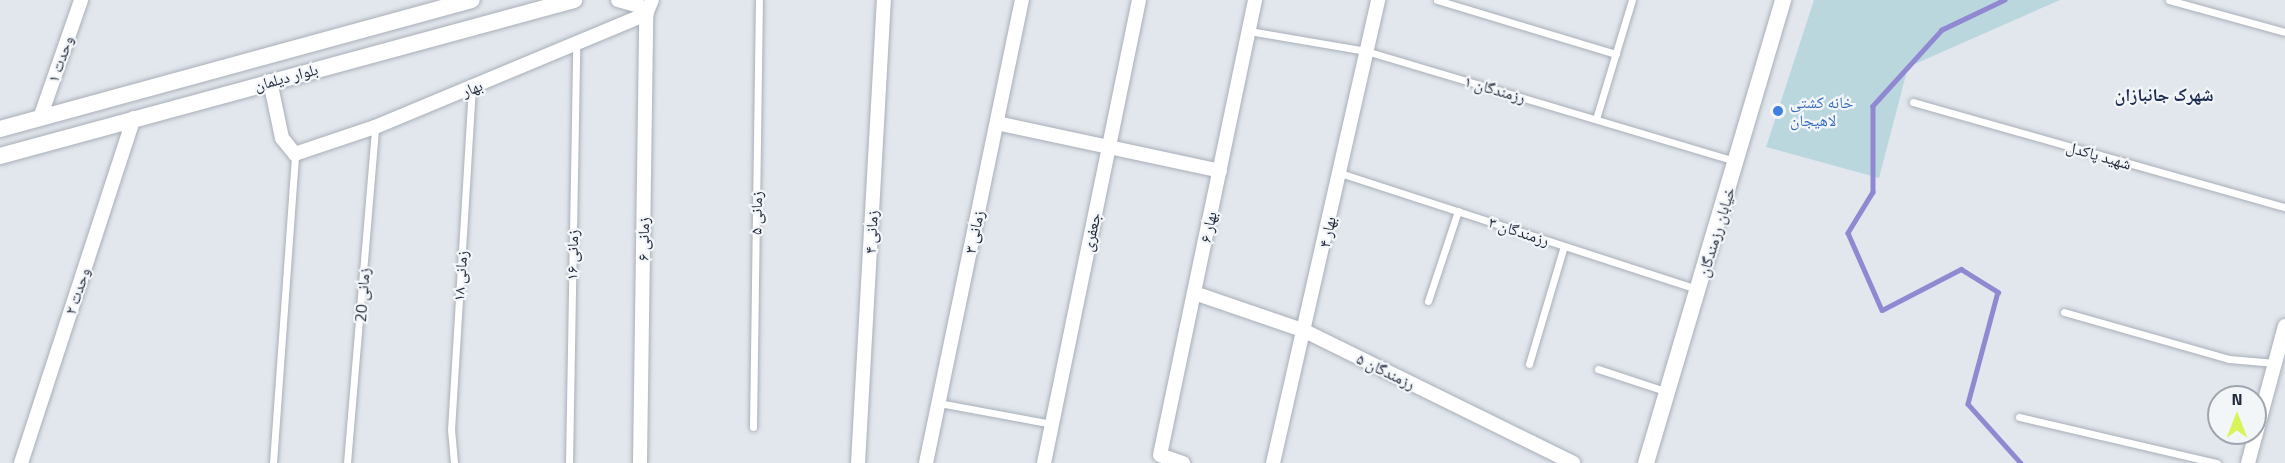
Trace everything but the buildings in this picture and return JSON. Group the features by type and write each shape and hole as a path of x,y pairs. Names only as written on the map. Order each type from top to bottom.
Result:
{"main road":[{"name":"بلوار دیلمان","path":"0,129 201,72 472,0"},
{"name":"بلوار دیلمان","path":"0,156 574,0"},
{"name":"خیابان رزمندگان","path":"1646,463 1783,0"},
{"path":"201,72 208,98"}],"street":[{"name":"وحدت ۱","path":"40,118 81,0"},
{"path":"618,0 639,6 646,14 652,0"},
{"name":"زمانی ۴","path":"858,463 884,0"},
{"name":"زمانی ۳","path":"926,463 1022,0"},
{"name":"جعفری","path":"1044,463 1139,0"},
{"name":"بهار ۶","path":"1183,463 1160,455 1255,0"},
{"name":"بهار ۴","path":"1273,463 1305,331 1378,0"},
{"name":"بهار","path":"295,154 375,127 576,46 613,25 646,14"},
{"name":"زمانی ۶","path":"640,463 646,14"},
{"path":"270,81 282,138 295,154"},
{"name":"وحدت ۲","path":"21,463 134,118"},
{"path":"997,123 1220,171"},
{"name":"رزمندگان ۵","path":"1194,293 1305,331 1573,463"},
{"path":"2248,463 2285,326"}],"lane":[{"name":"زمانی ۵","path":"753,427 759,0"},
{"path":"1437,0 1616,54"},
{"path":"1596,119 1632,0"},
{"path":"2169,0 2285,32"},
{"name":"رزمندگان ۱","path":"1249,31 1366,51 1737,161"},
{"name":"زمانی ۱۶","path":"568,463 576,46"},
{"name":"زمانی ۱۸","path":"454,463 451,430 471,88"},
{"name":"شهید پاکدل","path":"1913,102 2285,207"},
{"name":"زمانی 20","path":"347,463 375,127"},
{"path":"273,463 295,154"},
{"name":"رزمندگان ۳","path":"1340,173 1699,290"},
{"path":"1428,301 1458,211"},
{"path":"1529,364 1564,246"},
{"path":"2064,312 2229,359 2275,363"},
{"path":"1598,369 1668,392"},
{"path":"939,403 1052,424"},
{"path":"2019,417 2217,463"}],"shaded area":[{"path":"1814,0 2060,0 1908,67 1879,178 1766,147"}],"waterway":[{"path":"2005,0 1942,30 1873,106 1873,192 1848,233 1882,310 1961,269 1998,292 1968,404 2021,463"}],"place":[{"name":"خانه کشتی لاهیجان","path":"1778,111"}],"district":[{"name":"شهرک جانبازان","path":"2164,95"}]}
